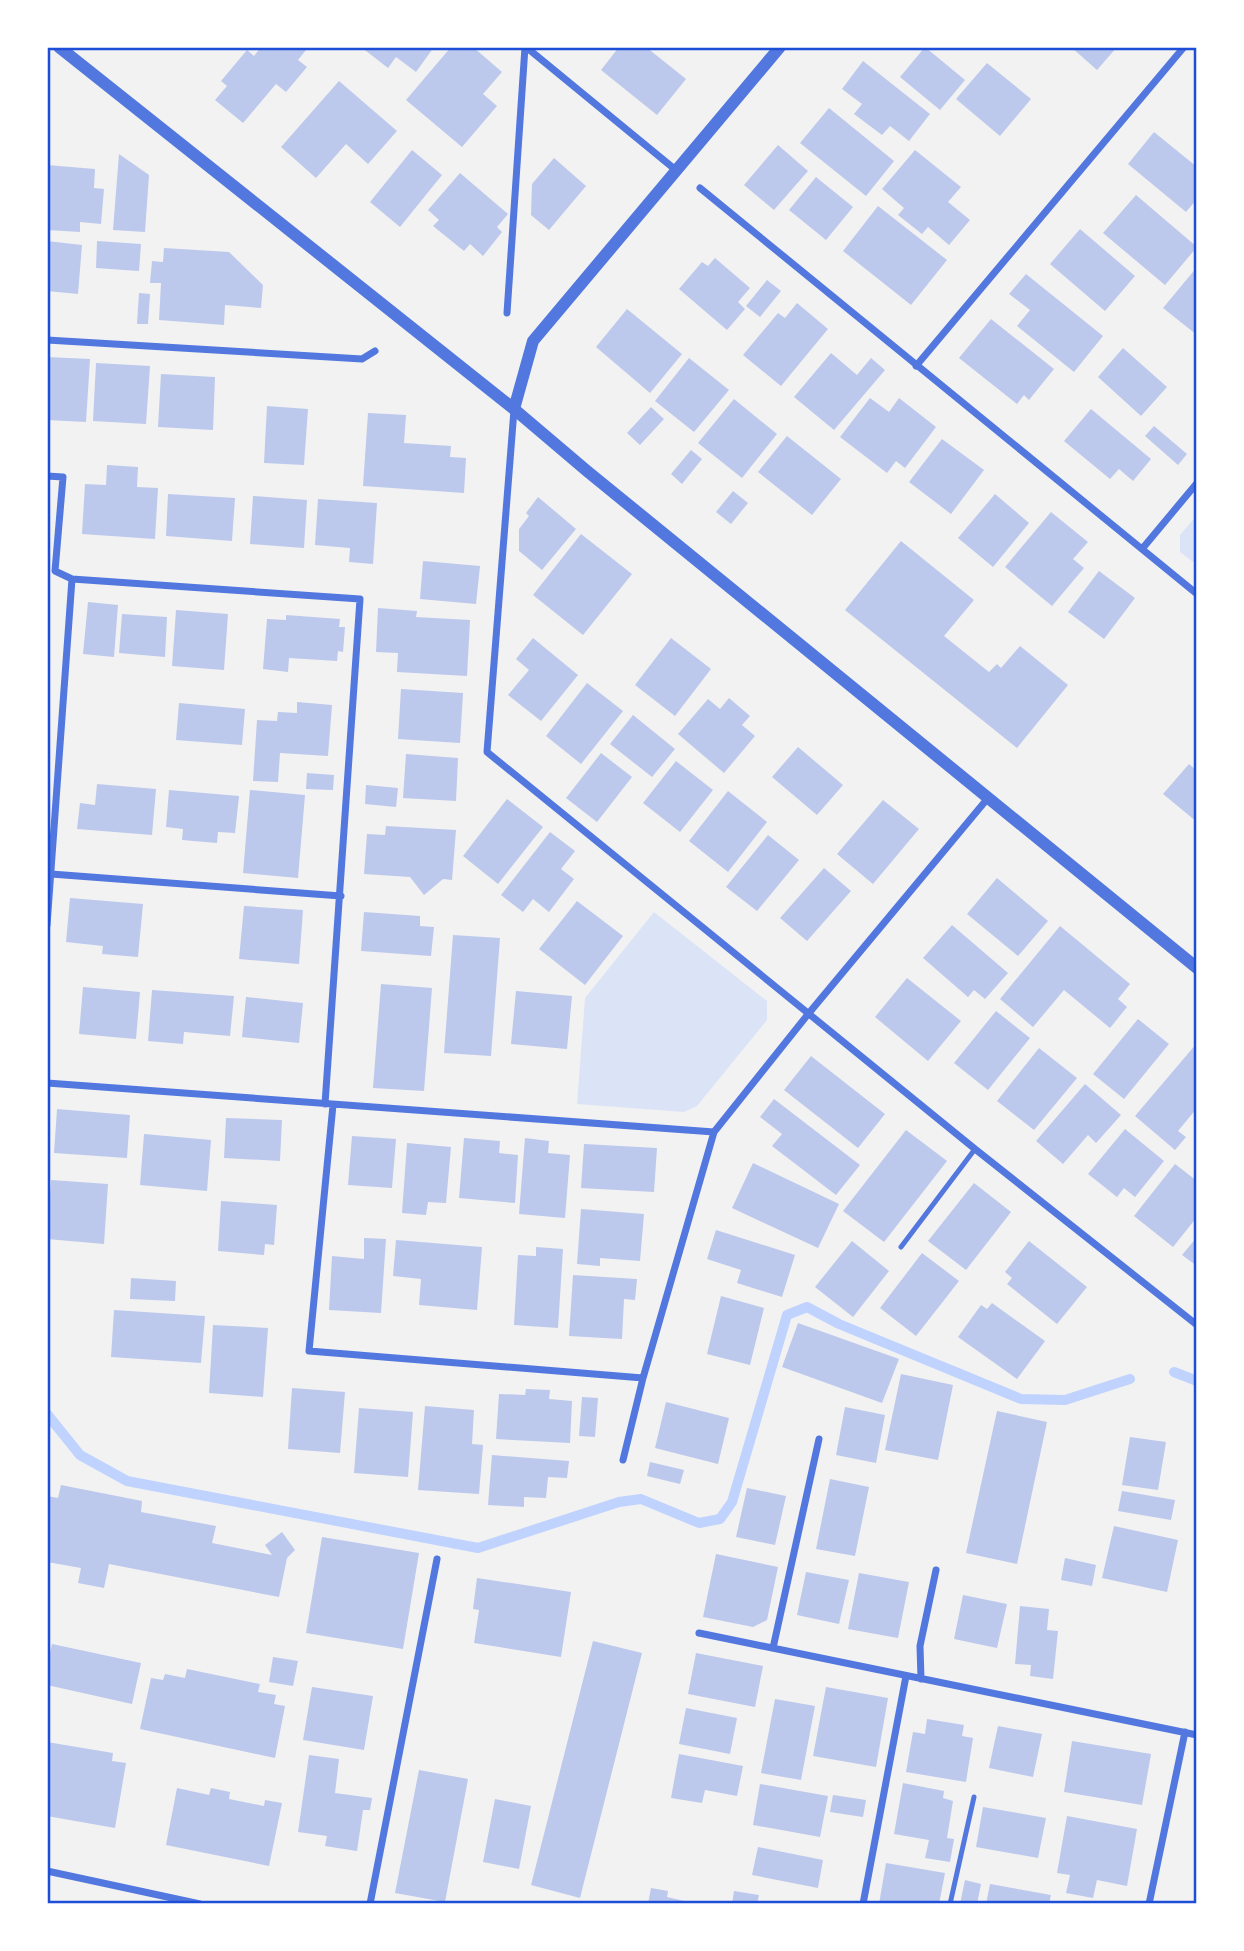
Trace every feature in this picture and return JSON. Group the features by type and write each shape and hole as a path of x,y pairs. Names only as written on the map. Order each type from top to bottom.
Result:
{"street":[{"path":"59,47 514,409 1197,968"},
{"path":"525,47 677,171"},
{"path":"507,313 525,47"},
{"path":"780,47 533,341 514,409 487,752 975,1149 1197,1325"},
{"path":"916,366 1184,47"},
{"path":"700,188 1197,594"},
{"path":"47,340 362,359 375,351"},
{"path":"47,476 63,477 55,570 72,579 360,599 329,1104 309,1352 643,1378"},
{"path":"1142,549 1197,483"},
{"path":"47,925 72,579"},
{"path":"623,1460 643,1378 714,1132 988,798"},
{"path":"51,874 341,896"},
{"path":"47,1083 714,1132"},
{"path":"773,1648 819,1438"},
{"path":"370,1904 437,1559"},
{"path":"921,1679 920,1646 936,1570"},
{"path":"699,1633 1197,1735"},
{"path":"863,1904 906,1676"},
{"path":"1149,1904 1185,1732"},
{"path":"47,1871 200,1904"}],"lane":[{"path":"901,1247 975,1149"},
{"path":"950,1904 974,1797"}],"shaded area":[{"path":"1197,515 1197,565 1180,552 1180,535"},
{"path":"654,912 767,1001 767,1020 697,1106 684,1112 577,1104 585,998"}],"building":[{"path":"261,47 302,47 306,50 298,60 307,67 286,92 276,84 243,123 215,100 227,86 221,81 247,50 254,56"},
{"path":"361,47 434,47 416,72 396,57 388,68"},
{"path":"451,47 473,47 502,72 483,94 497,106 462,147 406,100"},
{"path":"619,47 646,47 686,79 657,115 601,70"},
{"path":"925,47 965,80 940,110 900,77"},
{"path":"1071,47 1117,47 1097,70"},
{"path":"863,61 930,114 909,141 890,126 882,135 854,114 862,104 842,89"},
{"path":"987,63 1031,99 1000,136 956,99"},
{"path":"339,81 397,131 368,164 346,144 316,178 281,147"},
{"path":"829,108 894,161 866,196 800,143"},
{"path":"1154,132 1197,167 1197,199 1186,212 1128,164"},
{"path":"778,145 808,171 774,210 744,185"},
{"path":"412,150 442,175 400,227 370,202"},
{"path":"915,150 961,187 948,202 970,220 949,245 928,227 922,234 898,215 904,208 882,189"},
{"path":"119,154 149,175 145,232 113,230"},
{"path":"554,158 586,186 549,230 531,215 532,184"},
{"path":"47,165 95,169 94,188 104,189 101,224 80,222 80,232 47,230"},
{"path":"460,173 508,214 497,227 502,232 483,256 470,244 464,251 433,226 439,220 428,210"},
{"path":"816,177 853,207 826,240 789,210"},
{"path":"1136,195 1197,247 1165,285 1103,233"},
{"path":"878,206 947,260 911,305 843,251"},
{"path":"1080,229 1135,276 1105,311 1050,264"},
{"path":"47,241 82,245 78,294 47,291"},
{"path":"97,241 141,244 139,271 96,268"},
{"path":"164,248 229,252 263,285 261,308 225,305 224,325 159,320 161,283 150,283 152,261 163,262"},
{"path":"715,258 750,288 738,302 745,309 727,330 679,289 702,262 708,266"},
{"path":"1197,267 1197,335 1163,308"},
{"path":"1026,274 1103,336 1074,372 1017,326 1030,310 1009,294"},
{"path":"767,280 781,291 760,317 746,306"},
{"path":"139,293 150,294 148,324 137,324"},
{"path":"797,303 828,329 781,386 743,355 778,313 785,318"},
{"path":"627,309 682,354 650,393 596,347"},
{"path":"991,319 1054,369 1029,400 1024,395 1017,404 959,358"},
{"path":"1123,348 1167,387 1141,416 1098,377"},
{"path":"831,353 857,375 871,358 885,370 834,430 794,397"},
{"path":"47,357 90,359 86,422 47,420"},
{"path":"689,358 729,390 694,432 655,401"},
{"path":"96,363 150,366 146,424 93,421"},
{"path":"161,374 215,377 213,430 158,427"},
{"path":"870,398 889,412 899,398 936,427 905,468 896,461 887,473 840,437"},
{"path":"734,399 777,434 742,478 698,443"},
{"path":"267,406 308,409 304,465 264,463"},
{"path":"651,407 664,419 640,445 627,433"},
{"path":"1091,409 1151,459 1133,481 1119,469 1110,479 1064,441"},
{"path":"368,413 406,415 404,443 451,446 450,457 466,458 464,493 363,486"},
{"path":"1154,426 1187,454 1178,465 1145,436"},
{"path":"787,436 841,479 812,515 758,472"},
{"path":"942,439 984,470 951,514 909,482"},
{"path":"691,450 702,459 682,484 671,474"},
{"path":"107,465 138,467 137,487 158,488 155,539 82,534 85,484 106,485"},
{"path":"733,491 748,503 731,524 716,512"},
{"path":"168,494 235,498 232,541 166,536"},
{"path":"995,494 1029,523 993,567 958,538"},
{"path":"253,496 307,500 304,548 250,544"},
{"path":"538,497 576,529 542,570 519,551 519,529 529,516 526,513"},
{"path":"318,499 377,503 373,564 349,562 350,548 315,545"},
{"path":"1051,512 1088,542 1073,559 1084,568 1052,606 1005,567"},
{"path":"581,534 632,574 583,635 533,595"},
{"path":"901,541 974,600 944,636 989,672 997,664 1001,668 1020,646 1068,685 1017,748 845,610"},
{"path":"423,561 480,566 476,604 420,599"},
{"path":"1099,571 1135,598 1104,639 1068,612"},
{"path":"88,602 118,605 114,657 83,654"},
{"path":"378,608 417,611 416,617 470,620 467,676 397,672 398,653 376,652"},
{"path":"176,610 228,614 224,670 172,666"},
{"path":"122,614 167,617 165,657 119,653"},
{"path":"286,615 340,619 339,627 345,627 343,652 338,651 337,661 289,658 288,672 263,669 267,619 286,620"},
{"path":"533,638 578,675 541,721 508,695 529,670 516,659"},
{"path":"671,638 711,669 675,716 635,685"},
{"path":"587,683 623,711 581,764 546,736"},
{"path":"401,689 463,693 460,743 398,739"},
{"path":"729,698 750,716 742,725 755,736 724,773 678,734 708,699 720,709"},
{"path":"297,702 332,705 328,756 280,753 278,782 253,781 257,720 277,721 278,712 297,713"},
{"path":"179,703 245,709 242,745 176,740"},
{"path":"633,715 675,749 652,777 610,744"},
{"path":"798,747 843,785 817,815 772,777"},
{"path":"601,753 632,777 597,822 566,798"},
{"path":"406,754 458,758 456,801 403,798"},
{"path":"676,761 713,790 680,832 643,803"},
{"path":"1189,764 1197,771 1197,822 1163,794"},
{"path":"307,773 334,775 333,790 306,789"},
{"path":"97,784 156,789 152,835 77,829 80,803 95,805"},
{"path":"366,785 398,788 396,807 365,804"},
{"path":"169,790 239,796 235,833 218,832 217,843 182,840 183,829 166,827"},
{"path":"250,790 305,795 298,878 243,873"},
{"path":"728,791 767,822 728,872 689,841"},
{"path":"507,799 543,827 498,884 463,856"},
{"path":"883,800 919,829 873,884 837,854"},
{"path":"386,826 456,830 452,880 443,879 424,895 410,877 364,874 367,834 385,835"},
{"path":"550,832 575,851 561,869 574,879 549,912 533,899 523,912 501,895"},
{"path":"768,835 799,860 757,911 726,887"},
{"path":"824,868 851,891 807,941 780,918"},
{"path":"997,878 1048,921 1018,956 967,914"},
{"path":"70,898 143,904 138,957 102,954 103,946 66,942"},
{"path":"577,901 623,936 585,985 539,949"},
{"path":"244,906 303,910 299,964 239,959"},
{"path":"364,912 420,916 420,926 434,927 431,956 361,951"},
{"path":"952,925 1008,973 985,999 974,990 968,997 923,958"},
{"path":"1060,926 1130,984 1118,999 1127,1007 1110,1028 1064,990 1033,1027 1000,999"},
{"path":"453,935 500,938 491,1056 444,1053"},
{"path":"907,978 961,1021 928,1061 875,1017"},
{"path":"381,984 432,988 424,1091 373,1088"},
{"path":"83,987 140,992 136,1039 79,1034"},
{"path":"152,990 234,996 230,1036 184,1032 183,1044 148,1041"},
{"path":"516,991 572,996 567,1049 511,1044"},
{"path":"246,997 303,1003 299,1043 242,1037"},
{"path":"996,1011 1030,1038 988,1090 954,1063"},
{"path":"1138,1019 1169,1044 1124,1099 1093,1074"},
{"path":"1197,1043 1197,1108 1178,1131 1186,1137 1175,1150 1135,1116"},
{"path":"1039,1048 1077,1078 1034,1130 997,1101"},
{"path":"811,1056 885,1114 858,1148 784,1090"},
{"path":"1085,1084 1121,1115 1096,1143 1088,1135 1063,1164 1036,1141"},
{"path":"774,1099 860,1165 836,1195 772,1146 782,1134 760,1117"},
{"path":"57,1109 130,1115 127,1158 54,1153"},
{"path":"226,1118 282,1120 280,1161 224,1158"},
{"path":"1125,1129 1164,1161 1135,1197 1124,1188 1117,1197 1088,1174"},
{"path":"906,1130 947,1161 884,1242 843,1211"},
{"path":"144,1134 211,1140 207,1191 140,1185"},
{"path":"352,1136 396,1139 392,1188 348,1185"},
{"path":"464,1138 500,1141 499,1153 518,1155 515,1203 459,1198"},
{"path":"525,1138 549,1141 548,1153 570,1155 565,1218 519,1214"},
{"path":"407,1143 451,1147 446,1203 428,1202 426,1215 402,1213"},
{"path":"584,1144 657,1148 654,1192 581,1188"},
{"path":"753,1163 839,1204 818,1248 732,1208"},
{"path":"1175,1164 1197,1181 1197,1217 1173,1247 1134,1216"},
{"path":"51,1180 108,1184 104,1244 47,1239"},
{"path":"974,1183 1011,1212 966,1270 928,1241"},
{"path":"221,1201 277,1205 274,1245 265,1244 264,1255 218,1251"},
{"path":"581,1209 644,1214 640,1261 600,1258 600,1266 577,1264"},
{"path":"716,1230 795,1255 782,1297 737,1283 741,1270 707,1259"},
{"path":"1197,1237 1197,1266 1182,1255"},
{"path":"364,1238 386,1239 381,1313 329,1310 332,1256 364,1259"},
{"path":"396,1240 482,1247 477,1310 419,1305 421,1279 393,1276"},
{"path":"852,1241 889,1271 853,1317 815,1287"},
{"path":"1029,1241 1087,1287 1057,1324 1007,1284 1012,1278 1005,1272"},
{"path":"536,1247 563,1249 558,1328 514,1325 518,1255 536,1256"},
{"path":"922,1253 959,1281 916,1336 880,1308"},
{"path":"573,1275 637,1279 635,1300 624,1299 622,1339 569,1336"},
{"path":"131,1278 176,1281 175,1301 130,1299"},
{"path":"721,1296 764,1308 750,1365 707,1354"},
{"path":"992,1303 1045,1341 1017,1379 958,1337 981,1305 987,1309"},
{"path":"114,1310 205,1316 201,1363 111,1357"},
{"path":"798,1323 899,1359 882,1403 782,1367"},
{"path":"213,1325 268,1328 263,1397 209,1393"},
{"path":"901,1374 953,1385 938,1460 885,1450"},
{"path":"292,1388 345,1392 340,1453 288,1449"},
{"path":"526,1389 550,1390 549,1399 572,1401 570,1443 496,1439 499,1394 525,1395"},
{"path":"582,1397 598,1398 595,1437 579,1436"},
{"path":"666,1402 729,1418 718,1464 655,1448"},
{"path":"425,1406 474,1410 472,1444 483,1445 479,1494 418,1490"},
{"path":"845,1407 885,1415 876,1463 836,1455"},
{"path":"359,1408 413,1412 408,1477 354,1473"},
{"path":"997,1411 1047,1422 1017,1564 966,1553"},
{"path":"1130,1437 1166,1442 1158,1490 1122,1485"},
{"path":"492,1455 569,1461 567,1478 548,1477 546,1498 524,1497 524,1507 488,1505"},
{"path":"650,1462 684,1470 680,1484 647,1476"},
{"path":"830,1479 869,1487 855,1556 816,1549"},
{"path":"61,1485 142,1501 141,1512 216,1526 212,1543 272,1555 265,1545 282,1532 295,1550 287,1558 279,1597 109,1564 104,1588 78,1583 81,1568 47,1562 47,1496 58,1498"},
{"path":"747,1488 786,1496 775,1545 736,1537"},
{"path":"1122,1491 1175,1500 1171,1520 1118,1511"},
{"path":"1114,1526 1178,1540 1167,1592 1102,1578"},
{"path":"322,1537 419,1553 403,1649 306,1633"},
{"path":"716,1554 778,1567 767,1620 753,1627 703,1617"},
{"path":"1065,1558 1096,1565 1092,1586 1061,1580"},
{"path":"806,1572 849,1580 839,1624 797,1615"},
{"path":"859,1573 909,1582 898,1638 848,1629"},
{"path":"477,1578 571,1592 561,1657 474,1643 479,1610 473,1609"},
{"path":"963,1595 1007,1604 997,1648 954,1639"},
{"path":"1020,1606 1049,1609 1047,1630 1058,1631 1053,1679 1030,1676 1031,1665 1015,1664"},
{"path":"593,1641 642,1653 580,1898 531,1885"},
{"path":"52,1644 141,1663 132,1704 47,1685 47,1665"},
{"path":"696,1653 763,1666 755,1707 688,1694"},
{"path":"273,1657 298,1661 293,1686 269,1682"},
{"path":"187,1669 260,1684 258,1692 276,1695 274,1704 285,1706 275,1758 140,1729 151,1678 163,1680 165,1674 185,1678"},
{"path":"312,1687 373,1696 364,1750 303,1740"},
{"path":"826,1687 888,1698 876,1767 813,1756"},
{"path":"775,1699 815,1706 801,1780 761,1773"},
{"path":"686,1708 737,1718 730,1754 679,1744"},
{"path":"927,1719 964,1725 962,1736 973,1738 966,1782 906,1772 913,1732 925,1734"},
{"path":"998,1726 1042,1734 1033,1777 989,1768"},
{"path":"1072,1741 1151,1754 1142,1805 1064,1792"},
{"path":"47,1742 113,1753 112,1761 126,1763 115,1828 47,1816"},
{"path":"679,1754 743,1766 737,1796 705,1790 702,1803 671,1798"},
{"path":"309,1755 339,1759 335,1793 372,1798 370,1810 363,1810 357,1851 325,1846 327,1836 298,1832"},
{"path":"419,1770 468,1779 445,1902 395,1893"},
{"path":"903,1783 944,1791 943,1798 953,1801 947,1838 954,1839 950,1862 925,1858 929,1840 894,1834"},
{"path":"760,1784 828,1796 820,1837 753,1825"},
{"path":"177,1788 209,1795 211,1788 230,1792 229,1799 264,1806 265,1800 282,1803 269,1866 166,1845"},
{"path":"833,1795 866,1800 863,1817 830,1812"},
{"path":"495,1799 531,1806 519,1869 483,1862"},
{"path":"983,1807 1046,1818 1038,1858 976,1847"},
{"path":"1067,1816 1137,1829 1127,1886 1097,1880 1093,1898 1066,1893 1070,1875 1057,1873"},
{"path":"758,1847 823,1860 818,1888 752,1875"},
{"path":"886,1863 945,1873 939,1904 879,1904"},
{"path":"965,1880 981,1884 977,1904 960,1904"},
{"path":"990,1884 1051,1895 1049,1904 986,1904"},
{"path":"651,1888 668,1891 667,1897 697,1904 648,1904"},
{"path":"734,1891 759,1895 757,1904 732,1904"}],"waterway":[{"path":"47,1414 80,1455 127,1481 478,1548 619,1502 641,1499 699,1523 720,1519 732,1502 787,1315 807,1307 839,1324 1021,1399 1065,1400 1130,1379"},
{"path":"1174,1372 1197,1381"}]}
